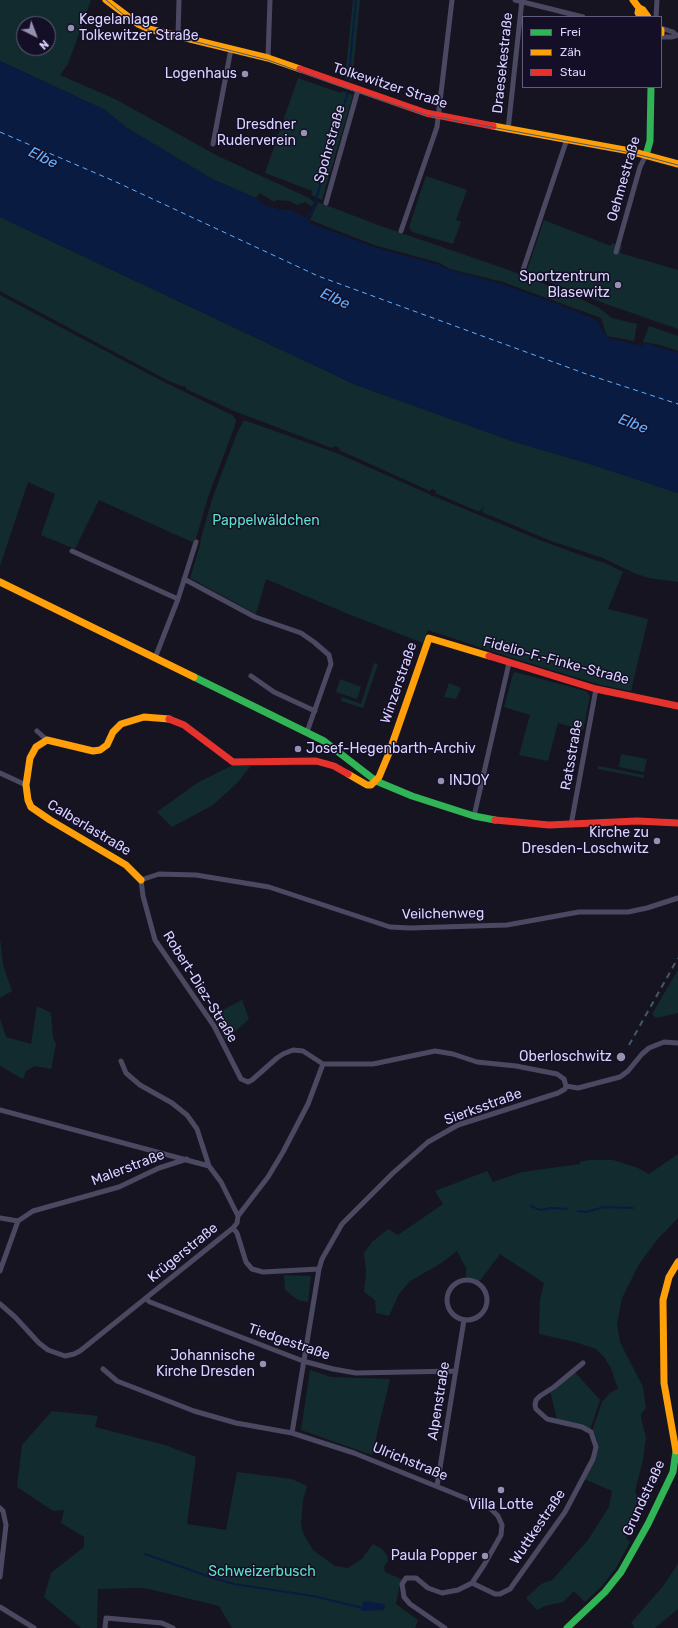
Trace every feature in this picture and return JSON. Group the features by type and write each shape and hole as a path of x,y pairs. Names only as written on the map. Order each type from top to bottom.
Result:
{"main road":[{"name":"Tolkewitzer Straße","path":"106,0 138,24 149,29 268,58 357,90 438,116 508,130 566,139 646,155 678,164"},
{"path":"633,0 647,16"},
{"path":"639,8 638,13 640,16"},
{"name":"Oehmestraße","path":"646,155 650,141 651,88"},
{"path":"0,582 307,732 324,741 376,781 412,796 474,816 527,824 571,825 637,821 678,823"},
{"name":"Fidelio-F.-Finke-Straße","path":"429,638 596,689 678,706"},
{"name":"Winzerstraße","path":"376,781 389,753 429,638"},
{"path":"46,740 70,744 93,751 100,750 107,745 113,732 121,724 144,717 164,718 174,720 184,725 233,762 316,761 334,766 367,785 371,785 376,781"},
{"name":"Calberlastraße","path":"46,740 36,747 30,758 26,785 28,800 36,811 96,848 117,859 130,868 141,880"},
{"name":"Grundstraße","path":"567,1628 605,1592 621,1572 673,1472 676,1452 664,1383 663,1300 669,1277 678,1262"}],"street":[{"path":"178,36 179,0"},
{"path":"268,58 270,0"},
{"path":"401,231 437,127 452,0"},
{"path":"515,0 579,16"},
{"path":"656,16 657,0"},
{"name":"Draesekestraße","path":"508,130 522,1"},
{"path":"662,29 673,32 677,35"},
{"path":"662,36 672,37 677,35"},
{"path":"213,144 232,48"},
{"name":"Spohrstraße","path":"326,203 357,90"},
{"path":"522,273 566,139"},
{"name":"Oehmestraße","path":"616,252 640,167 646,155"},
{"path":"155,658 178,599 196,542"},
{"path":"72,552 178,599"},
{"path":"184,579 255,617 301,633 323,648 329,655 331,664 307,732"},
{"path":"474,816 509,663"},
{"path":"251,676 274,692 315,711"},
{"name":"Ratsstraße","path":"571,825 596,689"},
{"path":"37,731 46,740"},
{"path":"0,773 26,785"},
{"name":"Veilchenweg","path":"141,880 159,874 196,875 269,888 390,926 410,928 507,925 579,912 628,912 647,908 678,898"},
{"name":"Robert-Diez-Straße","path":"141,880 143,896 155,940 214,1026 241,1079 246,1082 252,1080 277,1058 293,1050 303,1051 323,1064"},
{"path":"323,1064 383,1062 435,1051 453,1054 477,1062 516,1066 557,1074 564,1079 566,1086 578,1088 620,1077 628,1071 642,1054 659,1044 668,1042 678,1043"},
{"path":"122,1061 126,1073 140,1085 172,1103 187,1115 197,1129 209,1166 221,1182 238,1216"},
{"name":"Krügerstraße","path":"0,1304 15,1317 39,1344 55,1353 65,1356 80,1351 233,1228 238,1216 268,1177 278,1161 304,1113 323,1064"},
{"name":"Sierksstraße","path":"303,1361 322,1258 342,1224 393,1173 428,1142 458,1126 558,1093 565,1089 566,1086"},
{"path":"0,1110 187,1159"},
{"name":"Malerstraße","path":"18,1221 33,1211 119,1187 160,1168 187,1159 209,1166"},
{"path":"0,1218 18,1221 0,1271"},
{"path":"233,1228 237,1233 246,1262 252,1269 263,1272 319,1269"},
{"path":"462,1281 472,1281 478,1283 485,1291 487,1304 480,1315 474,1319 464,1320 455,1316 451,1311 448,1298 451,1289 456,1284 462,1281"},
{"name":"Tiedgestraße","path":"146,1299 150,1302 303,1361 332,1370 356,1373 456,1372"},
{"name":"Alpenstraße","path":"437,1486 464,1320"},
{"path":"292,1433 303,1361"},
{"name":"Wuttkestraße","path":"472,1583 495,1594 500,1594 510,1589 565,1512 593,1459 596,1446 591,1432 582,1427 547,1419 536,1409 535,1405 536,1400 540,1396 554,1387 583,1363"},
{"name":"Ulrichstraße","path":"103,1369 117,1381 194,1412 236,1423 292,1433 354,1453 481,1503 490,1508 498,1516 502,1525 501,1535 472,1583"},
{"path":"0,1508 6,1525 0,1577"},
{"path":"445,1628 410,1604 402,1591 402,1584 404,1580 410,1577 416,1578 428,1588 442,1593 458,1590 472,1583"},
{"path":"0,1607 34,1628"},
{"path":"105,1628 106,1618 162,1623 170,1627"}],"green space":[{"path":"0,0 91,0 68,64 60,75 115,99 218,156 309,198 314,202 310,207 309,204 305,202 297,205 289,201 276,200 274,202 260,193 256,198 212,179 127,128 105,110 0,61"},
{"path":"353,0 360,0 352,81 345,78"},
{"name":"Dresdner Ruderverein","path":"298,78 341,93 342,91 353,95 322,200 311,195 312,191 265,173"},
{"path":"426,176 467,190 456,220 461,222 453,244 412,232 409,227"},
{"path":"318,202 378,225 506,269 562,291 598,307 612,318 637,324 634,341 607,336 601,318 503,282 450,269 440,263 374,245 310,220"},
{"path":"0,217 356,385 512,441 593,465 678,493 678,582 649,578 634,573 603,558 551,541 482,512 484,507 480,511 477,511 435,493 436,491 432,489 430,491 339,450 340,448 334,446 332,448 234,411 186,389 186,387 165,379 0,291"},
{"name":"Sportzentrum Blasewitz","path":"544,220 611,246 612,243 622,246 620,253 678,270 678,329 606,304 526,273"},
{"path":"0,295 164,382 232,415 236,420 234,428 208,497 196,539 192,542 99,500 75,549 41,535 55,494 28,482 0,566"},
{"path":"649,326 678,336 678,351 660,345 643,342"},
{"name":"Pappelwäldchen","path":"244,420 339,454 429,494 432,497 433,496 542,541 605,563 623,572 608,609 648,619 631,691 601,685 512,658 428,630 423,643 348,614 266,579 256,614 190,578 212,499 237,433"},
{"path":"374,663 378,664 363,708 341,701 342,697 361,704"},
{"path":"515,672 586,691 590,696 583,730 558,723 548,761 519,755 530,715 504,707 513,674"},
{"path":"340,679 361,687 357,699 336,692"},
{"path":"449,683 461,688 456,699 444,697"},
{"path":"621,754 647,759 644,772 619,767"},
{"path":"233,765 251,766 237,783 213,805 172,827 157,812 197,783"},
{"path":"598,766 644,775 644,778 598,769"},
{"path":"0,938 3,965 12,991 0,998"},
{"path":"678,970 678,1013 656,1018 652,1014"},
{"path":"242,1000 249,1019 226,1040 213,1015"},
{"path":"37,1006 51,1013 53,1038 56,1044 51,1069 35,1066 26,1071 23,1079 0,1066 0,1018 6,1037 31,1044"},
{"path":"678,1154 678,1218 657,1240 639,1264 622,1298 617,1324 620,1342 643,1387 646,1408 641,1414 646,1437 643,1460 635,1491 638,1499 627,1530 626,1538 630,1542 616,1568 602,1586 585,1602 574,1591 563,1602 545,1606 537,1610 526,1598 541,1584 552,1580 588,1540 609,1507 612,1491 584,1479 597,1452 597,1441 592,1431 602,1402 610,1393 618,1389 611,1368 604,1357 596,1349 575,1342 539,1334 540,1299 544,1283 500,1254 479,1282 466,1277 466,1268 457,1251 440,1264 410,1281 399,1294 389,1316 376,1313 375,1300 364,1292 366,1271 364,1253 372,1242 388,1229 398,1235 443,1204 435,1191 487,1171 493,1182 522,1172 580,1164 580,1162 589,1160 613,1160 638,1168 649,1174"},
{"path":"284,1275 311,1276 308,1302 298,1300 285,1290"},
{"path":"310,1370 331,1377 390,1379 372,1455 301,1430"},
{"path":"575,1372 600,1400 590,1430 557,1419 550,1391"},
{"name":"Schweizerbusch","path":"52,1411 98,1416 95,1427 165,1445 196,1457 187,1524 226,1530 237,1472 292,1479 307,1486 303,1500 301,1523 303,1533 313,1550 335,1566 348,1568 362,1559 373,1544 382,1549 387,1555 388,1561 384,1567 385,1572 401,1579 396,1604 418,1620 415,1628 232,1628 219,1606 140,1588 98,1589 97,1628 81,1628 44,1597 51,1573 84,1547 84,1537 61,1523 64,1510 53,1511 17,1487 22,1445"},
{"path":"678,1564 678,1609 655,1628 634,1628 631,1623 663,1586"}],"water":[{"name":"Elbe","path":"0,61 105,110 127,128 212,179 256,198 262,204 280,210 291,210 310,220 310,223 374,247 502,284 560,305 597,320 608,338 642,346 643,342 678,353 678,493 593,465 512,441 356,385 0,217"},
{"path":"363,1601 385,1604 384,1610 362,1611"}],"waterway":[{"path":"305,220 312,212 347,95 356,0"},
{"path":"531,1206 540,1210 552,1208 567,1209"},
{"path":"578,1211 587,1212 604,1207 633,1208"},
{"path":"145,1554 234,1584 313,1596 363,1608"}],"ferry route":[{"path":"0,132 114,181 318,276 589,375 678,404"}],"tram line":[{"path":"106,0 130,20 149,30 268,60 339,86 426,115 632,153 678,165"}],"railway":[{"path":"629,1045 678,958"}],"traffic: fast":[{"path":"646,155 650,141 651,88"},
{"path":"194,677 324,741 376,781 412,796 474,816 495,820"},
{"path":"567,1628 605,1592 621,1572 648,1524 673,1472 676,1451"}],"traffic: slow":[{"path":"106,0 138,24 149,29 268,58 300,69"},
{"path":"633,0 639,8 638,13 640,16"},
{"path":"639,8 643,10 647,16"},
{"path":"493,126 630,151 678,164"},
{"path":"0,582 194,677"},
{"path":"348,774 367,785 371,785 379,777 389,753 429,638 489,656"},
{"path":"141,880 126,865 31,807 28,800 26,785 30,758 36,747 47,740 93,751 100,750 107,745 113,732 121,724 144,717 169,719"},
{"path":"676,1451 664,1383 663,1300 669,1277 678,1262"}],"traffic: jam":[{"path":"300,69 426,113 493,126"},
{"path":"489,656 596,689 678,706"},
{"path":"169,719 184,725 233,762 316,761 334,766 348,774"},
{"path":"495,820 549,825 637,821 678,823"}],"place":[{"name":"Kegelanlage Tolkewitzer Straße","path":"71,28"},
{"name":"Logenhaus","path":"245,74"},
{"name":"Dresdner Ruderverein","path":"304,133"},
{"name":"Sportzentrum Blasewitz","path":"618,285"},
{"name":"Josef-Hegenbarth-Archiv","path":"298,749"},
{"name":"INJOY","path":"441,781"},
{"name":"Kirche zu Dresden-Loschwitz","path":"657,841"},
{"name":"Oberloschwitz","path":"621,1057"},
{"name":"Johannische Kirche Dresden","path":"263,1364"},
{"name":"Villa Lotte","path":"501,1490"},
{"name":"Paula Popper","path":"485,1556"}]}
